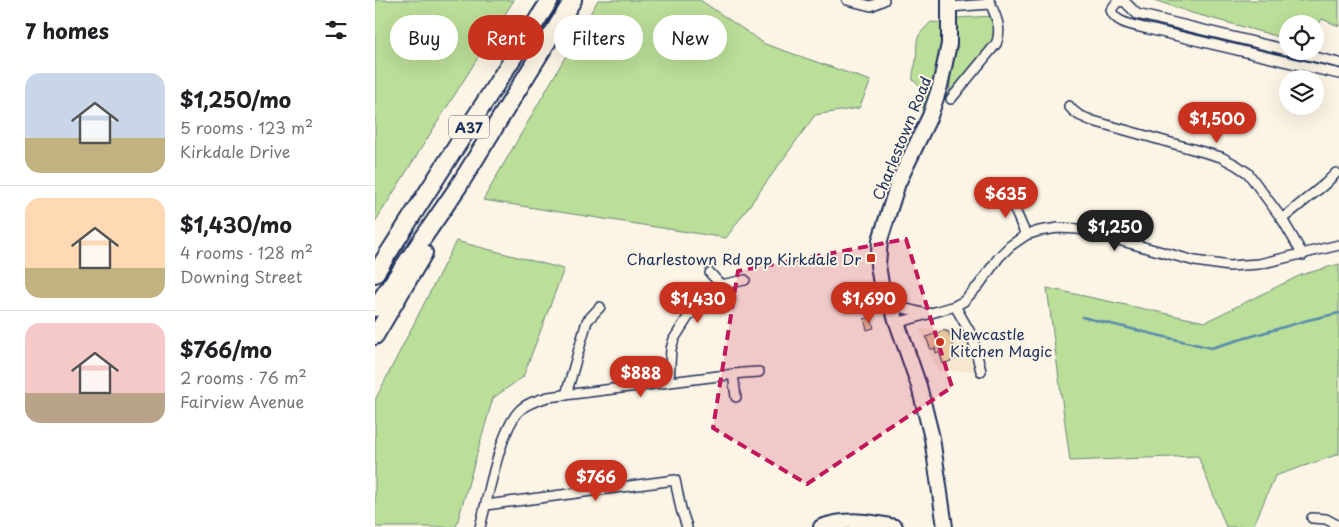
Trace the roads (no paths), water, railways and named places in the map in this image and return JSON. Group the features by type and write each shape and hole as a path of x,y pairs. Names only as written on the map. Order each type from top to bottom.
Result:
{"highway":[{"name":"A37","path":"375,274 550,0"},
{"name":"A37","path":"375,308 458,187 573,0"},
{"path":"375,336 435,234 458,187"},
{"path":"375,269 388,254"}],"main road":[{"name":"Charlestown Road","path":"945,527 932,438 919,386 891,306 883,296 879,265 880,240 898,183 930,116 940,86 949,44 949,4"},
{"path":"821,527 859,521 895,527"}],"street":[{"path":"847,0 871,6 884,0"},
{"path":"1279,48 1137,14 1125,1 1117,2 1111,10 1112,14 1119,20 1144,28 1279,60"},
{"name":"Charlestown Road","path":"949,4 989,2 1000,28 1000,35 996,44 951,99"},
{"path":"1324,59 1339,62"},
{"path":"1280,60 1339,74"},
{"path":"1069,106 1073,112 1093,121 1221,157 1236,164 1247,174 1282,219 1303,255"},
{"path":"1282,219 1325,184 1336,172"},
{"path":"1008,194 1026,236"},
{"path":"897,323 955,306 972,294 999,257 1010,246 1026,236 1039,231 1058,228 1078,229 1195,261 1229,266 1259,264 1339,245"},
{"path":"710,273 721,285"},
{"path":"669,382 674,339 687,317 721,285 745,280"},
{"path":"891,306 927,314"},
{"path":"955,306 971,336 981,371"},
{"path":"566,396 587,321 600,307"},
{"path":"480,527 506,431 520,410 532,402 548,397 759,372"},
{"path":"733,374 736,397"},
{"path":"486,505 675,480 687,527"},
{"path":"1312,518 1326,519 1339,526"}],"waterway":[{"path":"1082,317 1211,348 1339,313"}],"place":[{"name":"Charlestown Rd opp Kirkdale Dr","path":"871,258"},
{"name":"Newcastle Kitchen Magic","path":"940,342"}]}
